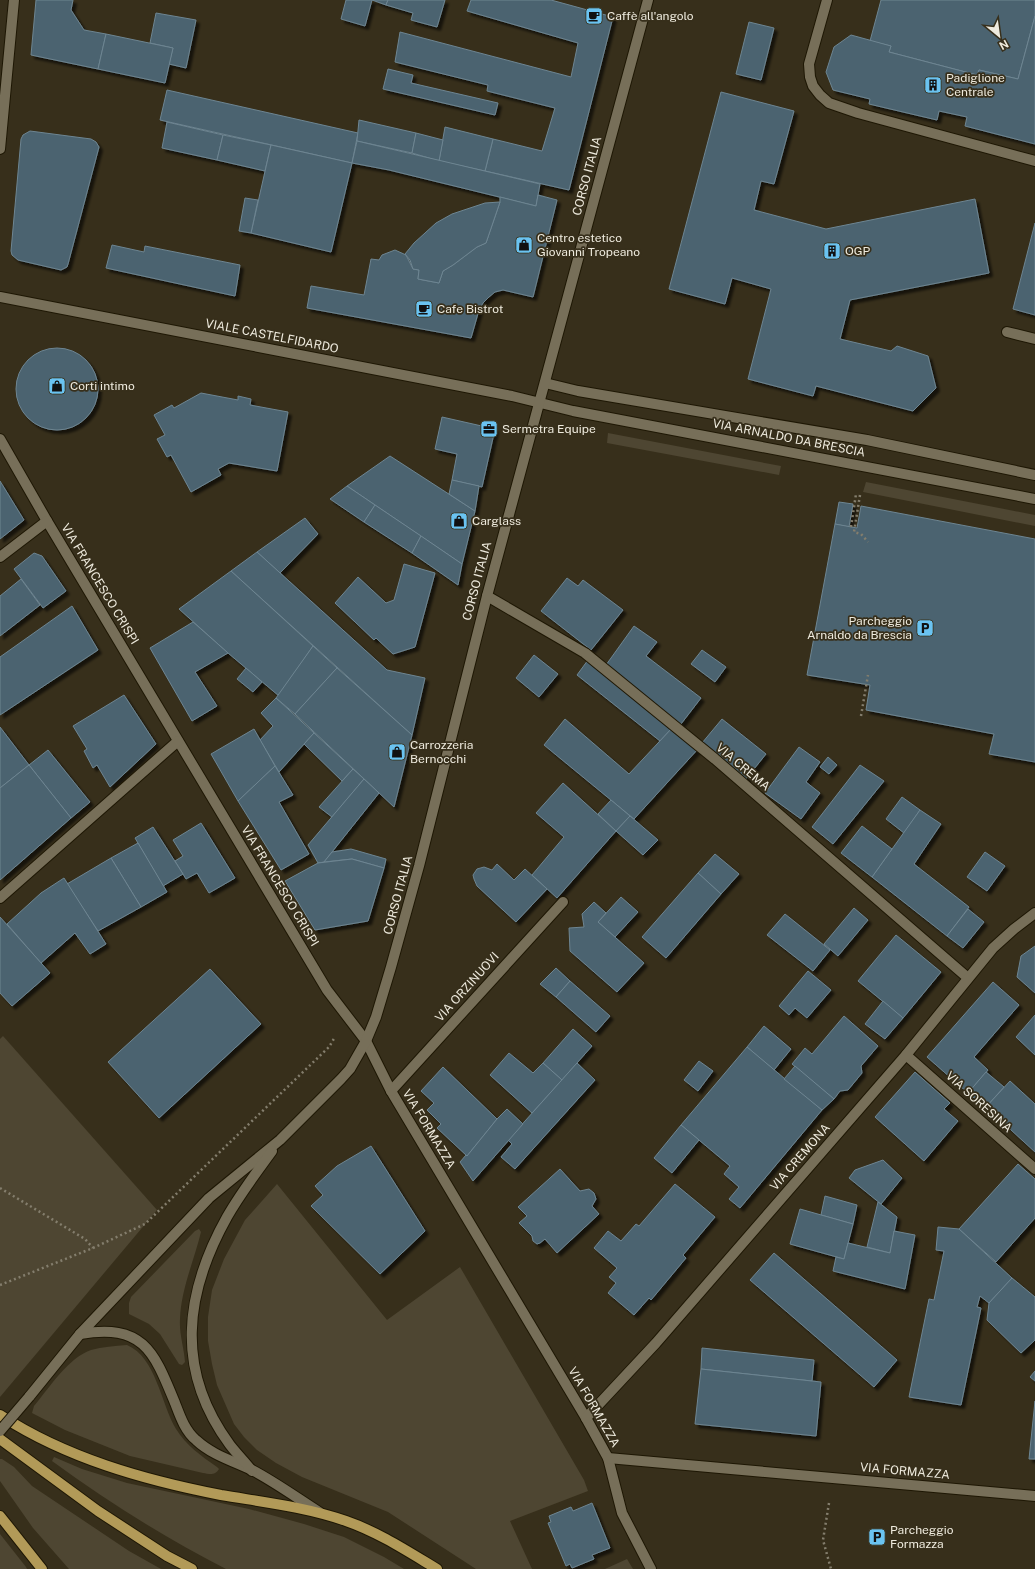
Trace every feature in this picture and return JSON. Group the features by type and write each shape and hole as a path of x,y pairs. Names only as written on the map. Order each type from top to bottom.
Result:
{"main road":[{"path":"0,1415 48,1443 119,1470 215,1494 321,1513 346,1521 369,1530 437,1569"},
{"path":"0,1439 31,1463 105,1515 167,1556 192,1569"},
{"path":"0,1516 42,1569"},
{"path":"412,1554 430,1569"}],"street":[{"path":"0,149 14,0"},
{"path":"826,0 810,64 810,77 813,86 829,103 858,113 1035,161"},
{"name":"CORSO ITALIA","path":"280,1140 350,1069 366,1041 383,994 419,866 487,596 545,383 645,1"},
{"name":"VIALE CASTELFIDARDO","path":"0,296 539,402"},
{"path":"1007,332 1035,339"},
{"path":"545,383 578,391 867,440 1035,475"},
{"name":"VIA ARNALDO DA BRESCIA","path":"539,402 573,411 1035,499"},
{"name":"VIA FRANCESCO CRISPI","path":"0,440 330,996 366,1041"},
{"path":"0,557 47,521"},
{"name":"VIA CREMA","path":"487,596 585,653 715,759 968,978"},
{"path":"0,898 178,741"},
{"name":"VIA ORZINUOVI","path":"391,1091 563,902"},
{"name":"VIA CREMONA","path":"586,1418 656,1343 906,1055 993,948 1035,913"},
{"name":"VIA FORMAZZA","path":"366,1041 391,1091 586,1418 608,1458 1035,1496"},
{"name":"VIA SORESINA","path":"906,1055 1035,1169"},
{"path":"0,1431 80,1334 209,1198 280,1140"},
{"path":"252,1470 230,1445 210,1411 197,1374 192,1354 191,1334 197,1291 212,1247 227,1216 280,1140"},
{"path":"80,1334 100,1330 121,1334 140,1341 154,1356 180,1417 194,1439 223,1458 252,1470 321,1513"},
{"path":"608,1458 622,1513 651,1569"}],"path":[{"path":"851,527 858,495 854,532 861,534 868,542"},
{"path":"861,716 868,675"},
{"path":"0,1285 94,1248 144,1224 329,1047 335,1037"},
{"path":"0,1188 85,1239 94,1248"},
{"path":"829,1503 823,1540 831,1569"}],"shaded area":[{"path":"608,433 781,466 779,475 607,443"},
{"path":"866,482 1035,515 1035,526 863,492"},
{"path":"3,1036 157,1210 0,1397 0,1039"},
{"path":"277,1184 387,1320 460,1267 584,1480 588,1491 510,1521 532,1569 476,1569 388,1512 302,1477 276,1463 257,1450 234,1424 217,1385 208,1341 208,1317 212,1290 224,1259 245,1220"},
{"path":"199,1229 201,1232 185,1286 181,1308 180,1330 185,1362 182,1365 179,1364 160,1334 149,1324 129,1314 129,1303 131,1297 195,1231"},
{"path":"127,1345 137,1351 151,1370 171,1419 180,1435 194,1450 219,1469 216,1473 203,1473 130,1456 65,1430 32,1413 34,1406 53,1382 74,1360 91,1350"},
{"path":"54,1457 82,1469 127,1483 249,1509 304,1524 344,1537 404,1569 226,1569 181,1545 115,1505 52,1461"},
{"path":"0,1459 14,1467 32,1486 129,1551 161,1569 69,1569 33,1528 0,1481"},
{"path":"0,1534 26,1567 27,1569 0,1569"},
{"path":"627,1559 633,1569 605,1569"}],"building":[{"path":"36,0 73,0 71,10 84,30 106,34 98,69 31,55"},
{"path":"346,0 372,0 365,26 341,19"},
{"path":"372,0 388,0 386,5"},
{"path":"388,0 445,0 437,27 411,20 413,13 386,5"},
{"path":"471,0 551,0 613,17 569,190 485,171 493,139 542,151 555,108 487,91 488,85 395,62 400,32 571,77 578,43 467,11"},
{"path":"881,0 1035,0 1035,16 1018,79 979,70 977,75 889,52 891,46 870,41"},
{"path":"156,13 196,20 186,68 169,64 173,48 150,43"},
{"name":"Padiglione Centrale","path":"1035,16 1035,144 965,126 967,117 939,111 937,120 869,104 870,99 833,90 826,72 834,47 851,35 891,46 889,52 977,75 979,70 1018,79"},
{"path":"749,22 774,28 761,80 736,74"},
{"path":"106,34 173,48 165,83 98,69"},
{"path":"388,69 413,75 411,83 498,103 495,115 383,89"},
{"path":"167,90 358,133 352,163 160,120"},
{"name":"OGP","path":"721,92 794,111 774,184 761,181 754,210 826,229 975,199 989,273 850,300 840,339 891,351 897,346 928,356 936,388 913,411 816,386 813,396 748,379 771,289 732,278 725,304 669,289"},
{"path":"359,120 416,133 412,153 357,141"},
{"path":"167,122 223,135 217,160 162,148"},
{"path":"445,127 493,139 485,171 439,161"},
{"path":"30,131 91,139 96,142 99,147 68,264 67,267 61,270 18,260 12,255 11,251 21,139 23,135"},
{"path":"416,133 443,140 439,161 412,153"},
{"path":"223,135 271,145 265,171 217,160"},
{"path":"357,141 540,184 536,206 389,170 352,163"},
{"path":"271,145 352,163 331,252 251,233"},
{"path":"538,195 557,200 533,297 503,290 495,292 483,303 479,310 471,338 307,308 311,286 364,295 371,259 379,260 382,255 395,250 406,255 413,269 419,270 418,279 439,283 443,271 477,247 486,243 500,202 500,197 536,206"},
{"path":"245,198 258,200 251,233 239,231"},
{"path":"500,202 486,243 477,247 443,271 439,283 418,279 419,270 413,269 410,260 405,254 414,243 436,223 452,214 485,203"},
{"path":"1035,223 1035,315 1013,309"},
{"path":"112,245 144,252 145,246 240,265 235,296 106,268"},
{"name":"Corti intimo","path":"57,348 73,351 86,360 95,373 98,389 95,405 86,418 73,427 57,430 41,427 28,418 19,405 16,389 19,373 28,360 41,351"},
{"path":"201,393 238,400 238,396 251,399 250,405 288,412 277,471 229,463 218,469 221,475 191,492 171,455 167,457 157,439 165,435 154,415 172,405 174,408"},
{"path":"442,417 495,429 482,487 452,480 457,454 435,449"},
{"path":"390,456 475,511 462,564 347,486"},
{"path":"452,480 479,486 475,511 449,494"},
{"path":"0,481 24,520 0,539"},
{"path":"347,486 375,505 364,522 330,499"},
{"path":"839,502 853,504 849,527 835,524"},
{"path":"375,505 421,536 412,553 364,522"},
{"name":"Parcheggio Arnaldo da Brescia","path":"861,506 1035,539 1035,762 989,754 994,734 866,710 870,685 807,675 835,524 857,528"},
{"path":"305,518 318,534 280,573 257,552"},
{"path":"421,536 462,564 458,585 412,553"},
{"path":"257,552 387,670 425,678 412,735 231,571"},
{"path":"34,553 42,556 66,591 43,608 14,569"},
{"path":"404,564 435,573 415,647 393,654 376,638 374,640 335,603 358,577 386,603 394,600"},
{"path":"231,571 313,646 279,696 179,609"},
{"path":"567,578 578,586 583,580 623,610 591,650 541,611"},
{"path":"21,579 40,605 0,636 0,596"},
{"path":"72,606 98,650 0,715 0,657"},
{"path":"193,622 228,653 195,672 217,706 192,721 150,648"},
{"path":"634,626 657,642 646,656 701,698 681,724 606,665"},
{"path":"313,646 337,668 295,714 276,698"},
{"path":"702,650 726,667 715,682 691,664"},
{"path":"534,655 558,674 539,697 516,678"},
{"path":"588,660 673,727 660,741 577,675"},
{"path":"246,668 262,682 253,692 237,679"},
{"path":"337,668 412,735 394,807 295,714"},
{"path":"124,695 156,744 110,787 97,765 93,768 84,751 87,749 73,726"},
{"path":"276,698 314,733 279,772 260,740 273,726 261,713"},
{"path":"565,719 629,774 673,727 698,749 634,819 544,745"},
{"path":"722,719 766,754 746,779 702,743"},
{"path":"0,727 29,765 0,788"},
{"path":"254,729 275,766 238,801 211,754"},
{"path":"314,733 353,769 342,781 304,744"},
{"path":"799,747 820,762 806,782 820,793 801,819 765,793"},
{"path":"48,750 90,802 71,818 29,765"},
{"path":"828,757 837,765 829,774 820,767"},
{"path":"29,765 71,818 0,880 0,788"},
{"path":"860,765 884,781 833,844 812,827"},
{"path":"275,766 293,795 279,802 309,854 281,870 238,801"},
{"path":"353,769 364,779 332,817 319,807"},
{"path":"364,779 379,793 324,862 318,863 308,845"},
{"path":"563,783 616,831 557,898 532,875 564,837 536,813"},
{"path":"902,797 920,810 904,833 886,819"},
{"path":"611,800 630,816 616,831 598,814"},
{"path":"920,810 941,824 914,864 969,907 947,936 872,877"},
{"path":"630,816 658,840 643,855 616,831"},
{"path":"201,823 235,878 209,893 197,873 186,879 175,861 183,856 173,840"},
{"path":"862,826 892,849 872,877 841,853"},
{"path":"153,827 183,874 163,886 135,838"},
{"path":"138,843 167,892 141,907 111,858"},
{"path":"351,849 386,859 384,868 352,859 324,862 332,852"},
{"path":"985,852 1005,866 987,891 967,877"},
{"path":"715,854 739,874 721,894 698,873"},
{"path":"111,858 141,907 98,931 67,884"},
{"path":"352,859 384,868 368,921 315,930 285,881 318,863"},
{"path":"497,864 514,880 525,869 547,889 516,922 477,886 474,879 473,875 477,869 484,867 492,870"},
{"path":"698,873 721,894 666,958 642,937"},
{"path":"64,878 106,944 90,954 75,933 41,963 7,924 41,893"},
{"path":"621,897 638,912 615,937 598,922"},
{"path":"594,902 606,913 598,922 644,963 617,992 570,951 569,928 584,927 582,914"},
{"path":"854,908 868,920 838,956 824,944"},
{"path":"968,909 984,922 963,948 947,936"},
{"path":"785,914 830,950 813,971 767,935"},
{"path":"0,917 50,973 12,1006 0,993"},
{"path":"896,935 941,972 903,1018 858,981"},
{"path":"1035,946 1035,993 1017,977 1021,956"},
{"path":"556,968 570,981 556,997 540,984"},
{"path":"210,969 261,1024 159,1118 108,1062"},
{"path":"808,971 831,990 807,1018 795,1008 789,1015 779,1006"},
{"path":"570,981 610,1016 596,1032 556,997"},
{"path":"993,982 1019,1005 974,1057 988,1070 968,1093 927,1057"},
{"path":"883,1001 903,1018 885,1039 865,1024"},
{"path":"1035,1015 1035,1055 1016,1037"},
{"path":"844,1016 878,1046 861,1066 862,1073 848,1090 840,1091 834,1099 792,1064 805,1048 812,1054"},
{"path":"764,1026 791,1049 774,1070 747,1047"},
{"path":"573,1029 592,1046 562,1080 543,1063"},
{"path":"747,1047 822,1110 740,1208 729,1199 739,1187 724,1174 730,1166 681,1125"},
{"path":"509,1053 533,1073 543,1063 562,1080 532,1113 490,1075"},
{"path":"699,1061 713,1071 698,1091 684,1080"},
{"path":"577,1063 595,1080 515,1169 501,1157 512,1144 508,1140"},
{"path":"795,1066 834,1099 822,1110 784,1079"},
{"path":"443,1067 497,1119 467,1156 437,1128 441,1124 427,1110 434,1103 421,1091"},
{"path":"915,1072 950,1103 944,1109 958,1121 924,1161 875,1117"},
{"path":"986,1072 1004,1087 986,1107 968,1093"},
{"path":"1010,1081 1035,1104 1035,1152 986,1107"},
{"path":"507,1109 523,1124 473,1181 460,1162 466,1155 467,1156"},
{"path":"681,1125 699,1140 672,1173 654,1158"},
{"path":"371,1146 425,1231 380,1274 311,1206 323,1195 315,1186 337,1166"},
{"path":"883,1160 902,1178 881,1204 849,1178 855,1170"},
{"path":"1018,1164 1035,1179 1035,1218 996,1262 959,1229"},
{"path":"560,1169 580,1191 589,1189 594,1193 596,1199 592,1206 599,1214 557,1253 545,1239 537,1244 533,1241 532,1236 519,1223 527,1216 518,1207"},
{"path":"675,1184 715,1217 683,1255 686,1258 651,1300 649,1298 634,1315 608,1293 616,1283 609,1277 617,1268 594,1248 608,1231 621,1241 636,1224 639,1226"},
{"path":"825,1196 857,1205 853,1224 821,1215"},
{"path":"878,1202 897,1217 890,1253 867,1247"},
{"path":"800,1209 853,1224 844,1259 790,1244"},
{"path":"938,1227 959,1229 1012,1278 989,1303 980,1296 977,1307 981,1308 961,1405 909,1397 929,1299 934,1300 944,1251 936,1250"},
{"path":"894,1231 915,1235 905,1289 833,1271 836,1257 844,1259 848,1243 890,1253"},
{"path":"774,1253 897,1360 874,1387 750,1280"},
{"path":"1012,1278 1035,1297 1035,1340 1021,1353 987,1320 989,1303"},
{"path":"702,1348 814,1360 812,1381 701,1369"},
{"path":"701,1369 821,1382 816,1436 695,1424"},
{"path":"1035,1371 1035,1381 1030,1377"},
{"path":"1035,1401 1035,1459 1029,1459"},
{"path":"592,1503 610,1548 592,1555 594,1559 572,1568 570,1564 566,1566 548,1523 551,1522 549,1516 571,1507 573,1511"}],"place":[{"name":"Caffè all'angolo","path":"594,16"},
{"name":"Padiglione Centrale","path":"933,85"},
{"name":"Centro estetico Giovanni Tropeano","path":"524,245"},
{"name":"OGP","path":"832,251"},
{"name":"Cafe Bistrot","path":"424,309"},
{"name":"Corti intimo","path":"57,386"},
{"name":"Sermetra Equipe","path":"489,429"},
{"name":"Carglass","path":"459,521"},
{"name":"Parcheggio Arnaldo da Brescia","path":"925,628"},
{"name":"Carrozzeria Bernocchi","path":"397,752"},
{"name":"Parcheggio Formazza","path":"877,1537"}]}
